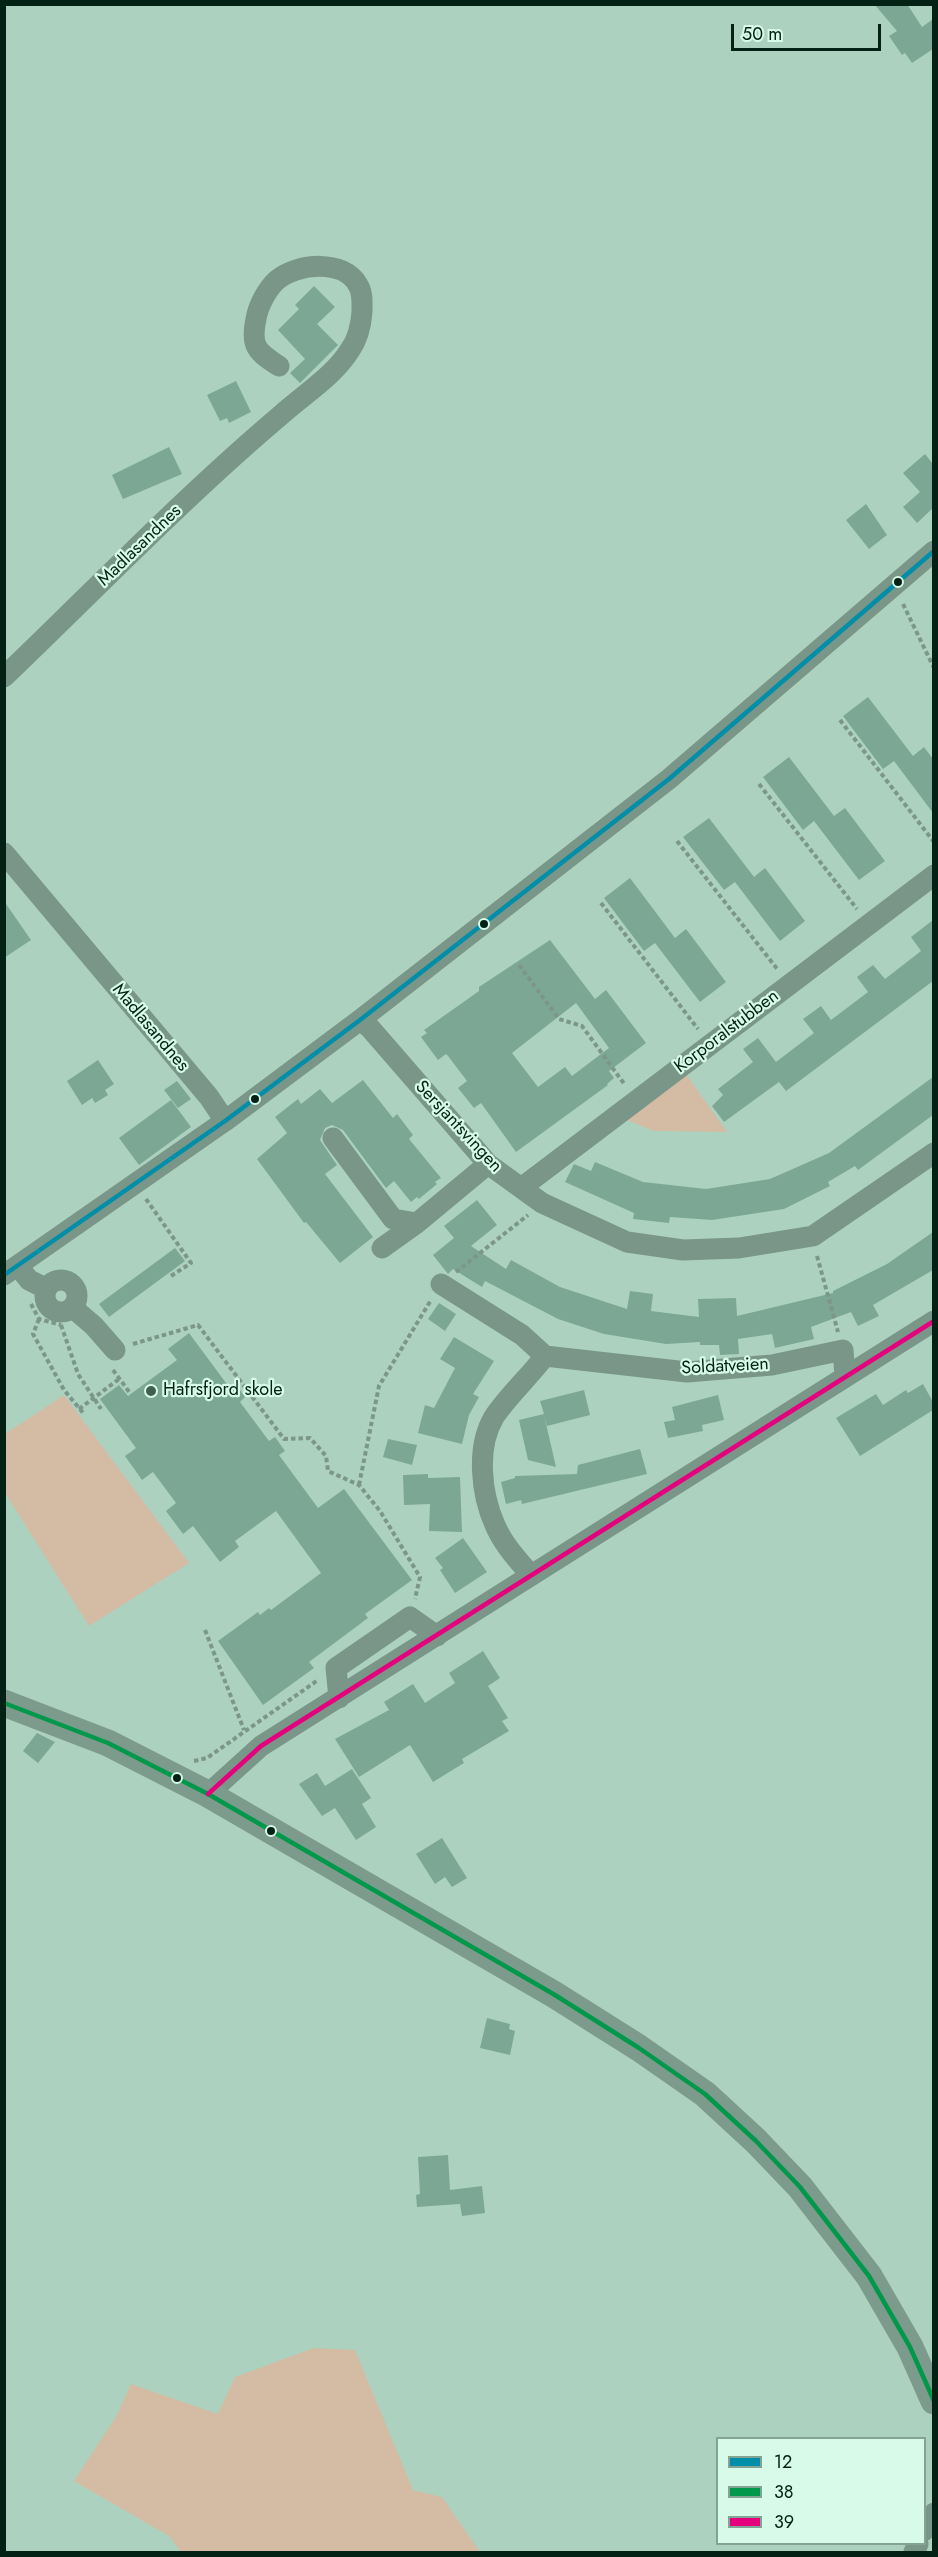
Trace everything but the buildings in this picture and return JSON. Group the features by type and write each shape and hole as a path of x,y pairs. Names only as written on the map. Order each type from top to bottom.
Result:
{"main road":[{"path":"4,1703 108,1743 208,1794 546,1989 639,2048 705,2094 756,2141 800,2187 869,2276 910,2347 932,2393"}],"street":[{"name":"Madlasandnes","path":"4,677 226,462 334,369 350,352 358,337 362,295 358,283 345,272 322,266 295,270 276,280 258,308 252,336 259,353 279,366"},
{"path":"115,1350 67,1317 78,1298 75,1286 65,1279 54,1280 45,1288 11,1271 225,1121 360,1020 669,779 933,551"},
{"name":"Madlasandnes","path":"4,853 209,1097 225,1121"},
{"name":"Korporalstubben","path":"521,1188 933,875"},
{"name":"Sersjantsvingen","path":"360,1020 370,1028 488,1164 542,1203 627,1242 683,1250 739,1248 813,1236 933,1153"},
{"path":"333,1138 393,1219 417,1223"},
{"path":"382,1248 417,1223 488,1164"},
{"path":"441,1284 522,1335 545,1356 494,1417 483,1441 482,1475 494,1524 509,1550 530,1574"},
{"path":"208,1794 261,1746 845,1376 931,1328"},
{"path":"843,1350 845,1376"},
{"name":"Soldatveien","path":"545,1356 687,1372 772,1365 843,1350"},
{"path":"339,1698 336,1668 410,1617 437,1636"},
{"path":"926,2527 933,2513"}],"path":[{"path":"902,601 933,668"},
{"path":"840,720 933,842"},
{"path":"759,784 868,925"},
{"path":"677,841 789,985"},
{"path":"602,903 710,1045"},
{"path":"519,965 559,1019 582,1026 636,1101"},
{"path":"144,1196 191,1263 171,1276"},
{"path":"359,1485 379,1386 441,1284 542,1203"},
{"path":"813,1236 843,1350"},
{"path":"67,1317 78,1374 101,1409"},
{"path":"39,1319 33,1334 63,1389 84,1414"},
{"path":"115,1350 198,1325 284,1439 310,1438 326,1456 328,1471 359,1485 380,1511 420,1578 410,1617"},
{"path":"79,1408 119,1379"},
{"path":"205,1630 244,1730"},
{"path":"207,1758 336,1668"}],"shaded area":[{"path":"686,1074 727,1132 654,1131 627,1120"},
{"path":"64,1395 189,1563 89,1626 5,1493 5,1434"},
{"path":"314,2348 355,2350 413,2490 442,2497 480,2552 181,2552 169,2536 74,2481 117,2415 131,2384 218,2414 235,2377"}],"transit line":[{"name":"12","path":"4,1275 225,1121 360,1020 669,779 934,551"},
{"name":"39","path":"208,1794 261,1746 934,1321"},
{"name":"38","path":"4,1703 108,1743 208,1794 555,1995 639,2048 705,2094 756,2141 800,2187 869,2276 910,2347 934,2401"}],"place":[{"name":"Hafrsfjord skole","path":"151,1391"}]}
